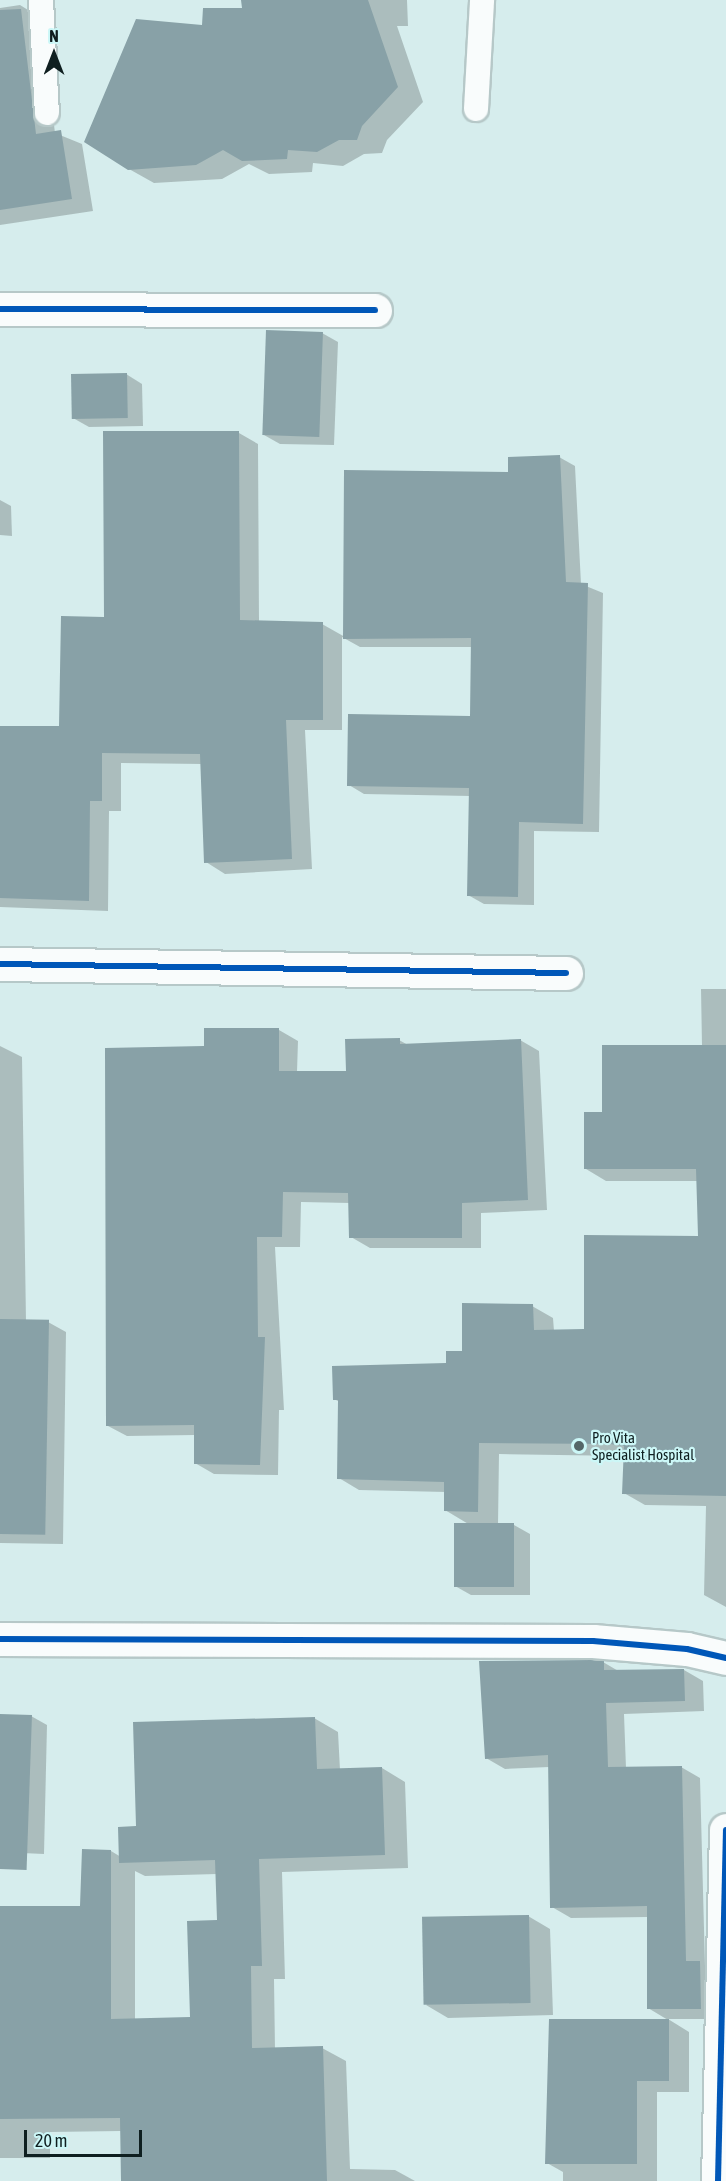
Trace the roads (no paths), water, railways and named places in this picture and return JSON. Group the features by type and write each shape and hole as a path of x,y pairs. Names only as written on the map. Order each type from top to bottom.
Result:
{"street":[{"path":"0,309 375,310"},
{"path":"0,964 566,973"},
{"path":"0,1639 593,1641 687,1648 726,1658"},
{"path":"718,2181 726,1830"}],"lane":[{"path":"41,0 47,113"},
{"path":"476,109 482,0"}],"place":[{"name":"Pro Vita Specialist Hospital","path":"579,1446"}]}
